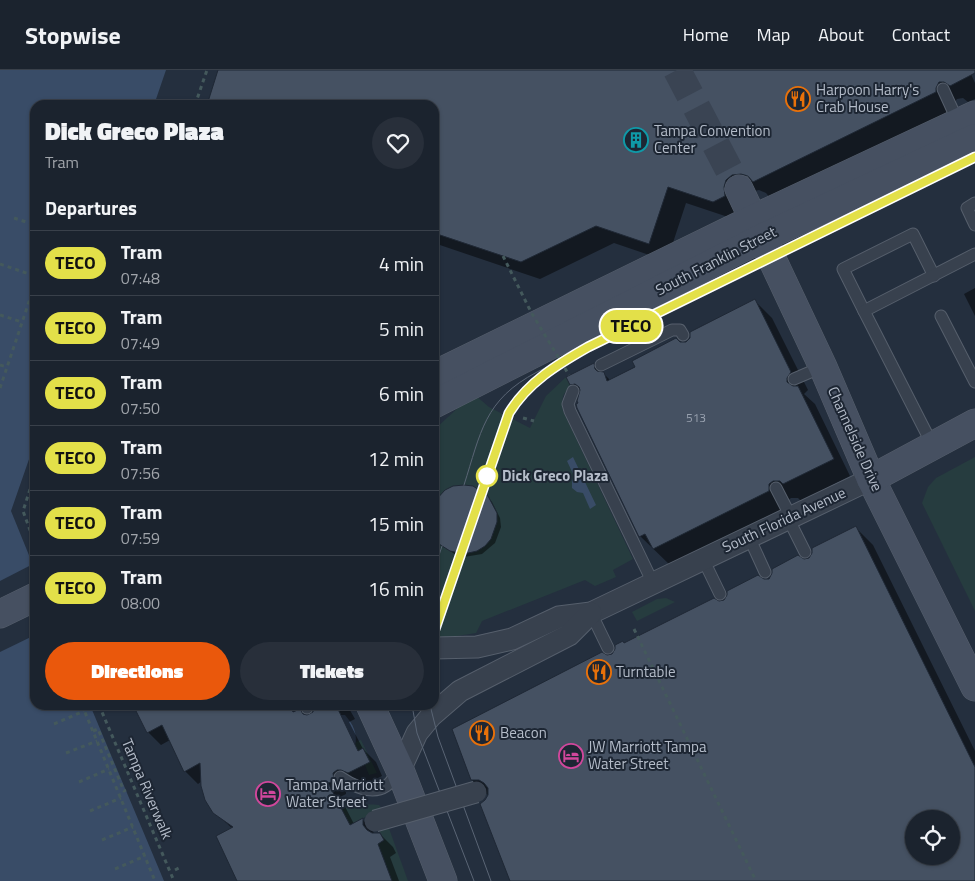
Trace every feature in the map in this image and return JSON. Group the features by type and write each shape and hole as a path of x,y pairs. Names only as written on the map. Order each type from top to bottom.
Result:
{"street":[{"name":"South Franklin Street","path":"439,373 969,129"},
{"name":"Channelside Drive","path":"739,189 822,366 871,479 975,687"},
{"name":"South Franklin Street","path":"439,401 757,228"},
{"name":"South Florida Avenue","path":"439,648 478,647 512,639 560,617 591,613 871,479 975,423"},
{"path":"0,614 30,599"},
{"name":"South Florida Avenue","path":"439,709 460,691 569,635 591,613"},
{"path":"372,710 400,770 443,881"},
{"name":"South Florida Avenue","path":"400,770 417,733 438,710"},
{"path":"375,821 476,792"}],"lane":[{"path":"943,89 969,129"},
{"path":"975,203 967,208 975,224"},
{"path":"933,446 843,269 913,234 934,276"},
{"path":"864,311 975,254"},
{"path":"942,316 975,382"},
{"path":"601,365 672,330 680,330 683,335"},
{"path":"794,379 822,366"},
{"path":"573,391 568,404 570,411 653,583"},
{"path":"776,488 805,552"},
{"path":"749,537 765,572"},
{"path":"703,559 720,594"},
{"path":"591,613 608,648"},
{"path":"340,777 354,787 371,790 385,787 400,770"}],"path":[{"path":"197,100 207,70"},
{"path":"14,218 30,223"},
{"path":"503,256 530,312 569,375"},
{"path":"0,264 30,274"},
{"path":"0,388 30,299"},
{"path":"0,315 22,322"},
{"path":"0,365 7,367"},
{"path":"523,418 534,421"},
{"path":"30,489 23,511 30,530"},
{"path":"634,629 756,881"},
{"name":"Tampa Riverwalk","path":"101,710 174,881"},
{"path":"54,724 84,711 155,881"},
{"path":"93,732 98,729 124,791 126,790"},
{"path":"66,753 97,741"},
{"path":"79,782 108,770"},
{"path":"137,778 141,775"},
{"path":"90,811 121,798"},
{"path":"156,822 160,820"},
{"path":"102,840 133,827"},
{"path":"114,869 145,856"},
{"path":"175,870 181,867"}],"green space":[{"name":"Dick Greco Plaza","path":"566,377 571,387 565,392 563,398 563,411 633,559 613,570 616,577 595,586 585,580 482,621 476,633 439,638 439,425 475,395 489,407 530,428 546,396"},
{"path":"975,457 975,611 922,503 928,487 936,478"},
{"path":"666,598 675,602 637,621 632,612 657,599"},
{"path":"361,740 377,773 369,775 365,765 370,762 363,748 358,751 355,746 356,742"},
{"path":"338,795 354,804 379,805 408,881 392,881 378,844 384,840 371,814 344,828 335,796"}],"water":[{"path":"0,70 166,70 156,100 30,100 30,456 11,511 30,558 30,710 92,710 164,881 0,881"},
{"path":"573,457 596,505 590,509 583,493 577,492 572,488 574,476 567,461"},
{"path":"340,715 345,715 352,726 356,737 355,746"}],"pier":[{"path":"30,566 30,637 0,652 0,581"}],"building":[{"name":"Tampa Convention Center","path":"218,70 975,70 975,73 950,86 944,82 939,82 936,92 753,182 748,176 741,174 732,175 726,180 724,187 725,196 713,202 668,187 649,244 596,226 521,262 439,235 439,100 209,100"},
{"path":"755,299 791,372 787,382 793,386 798,386 834,459 783,484 780,481 773,481 769,484 769,491 653,549 645,534 639,537 577,408 579,387 575,384 570,385 566,377 594,363 597,371 604,372 607,381 635,367 632,361 676,338 680,342 686,342 690,338 690,332"},
{"name":"Dick Greco Plaza","path":"453,486 473,486 488,496 497,513 497,522 491,539 477,551 464,554 450,551 439,544 439,497 445,490"},
{"path":"856,526 975,767 975,881 510,881 480,804 488,795 488,788 479,780 471,780 452,729 602,652 607,655 612,654 615,645 623,641 624,643 714,598 719,601 724,600 727,591 758,575 764,579 769,579 772,569 798,555 804,559 809,558 812,548"},
{"name":"Tampa Marriott Water Street","path":"136,710 292,710 293,712 301,710 303,714 307,715 313,710 338,710 358,751 363,748 370,762 348,773 337,770 333,773 334,781 328,783 350,825 363,818 363,825 367,830 372,833 380,833 384,840 378,844 392,881 237,881 216,836 233,827 213,813 205,800 201,786 200,763 184,772 162,725 147,733"}],"tunnel":[{"path":"677,70 739,189"}],"tram line":[{"path":"464,485 487,419 495,406 519,383 537,372 975,157"},
{"name":"TECO","path":"439,614 509,413 517,400 533,383 588,347 975,157"},
{"path":"482,490 498,441 511,411 532,385 546,374"},
{"path":"439,555 442,546"},
{"path":"439,617 460,553"},
{"path":"413,710 417,733 474,881"},
{"path":"431,710 438,737 491,881"}],"place":[{"name":"Harpoon Harry's Crab House","path":"798,99"},
{"name":"Tampa Convention Center","path":"636,140"},
{"name":"Dick Greco Plaza","path":"487,476"},
{"name":"Turntable","path":"599,672"},
{"name":"Beacon","path":"482,733"},
{"name":"JW Marriott Tampa Water Street","path":"571,756"},
{"name":"Tampa Marriott Water Street","path":"268,794"}]}
